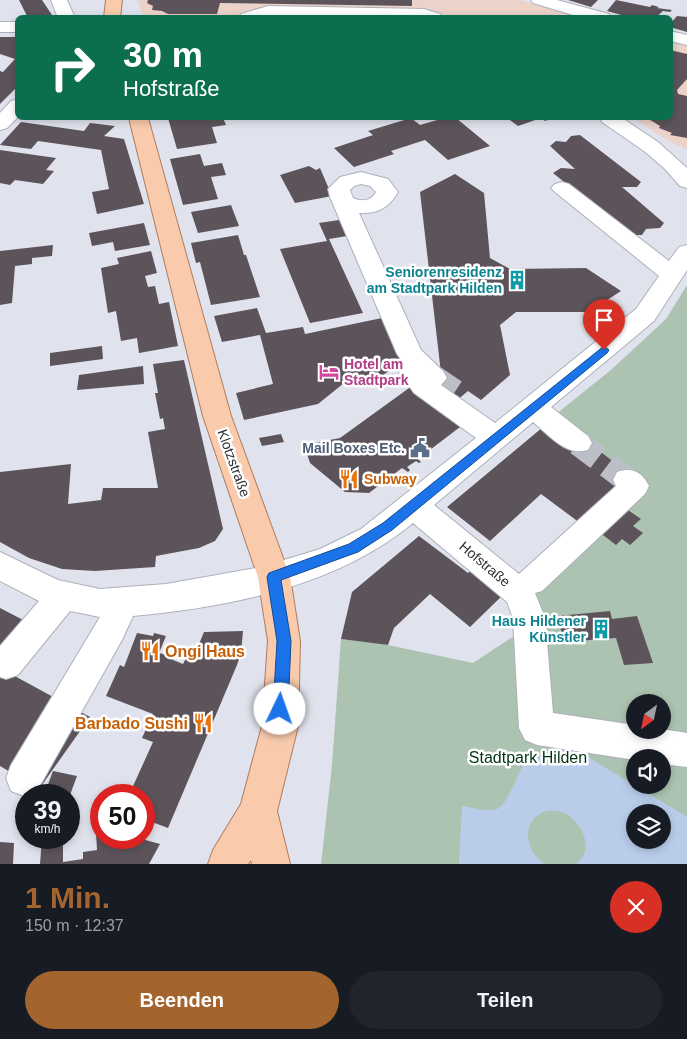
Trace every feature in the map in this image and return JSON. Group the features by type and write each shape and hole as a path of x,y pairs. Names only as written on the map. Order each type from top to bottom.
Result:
{"main road":[{"path":"112,15 114,0"},
{"name":"Klotzstraße","path":"139,120 217,416 274,577 284,641 280,726 258,811 227,864"},
{"name":"Klotzstraße","path":"258,811 271,864"}],"street":[{"path":"59,0 66,15"},
{"path":"539,0 592,15"},
{"path":"256,15 268,11 426,15"},
{"path":"0,27 15,27"},
{"path":"673,37 687,40"},
{"path":"612,120 686,168"},
{"path":"562,188 672,276"},
{"path":"340,198 410,354 434,378"},
{"path":"0,565 13,574 63,596 92,602 123,604 218,590 274,577 354,548 388,526 645,315 687,253"},
{"path":"402,360 423,386 503,433"},
{"path":"461,396 503,433"},
{"path":"533,408 578,443"},
{"path":"531,581 635,486 627,480"},
{"path":"418,501 484,544"},
{"name":"Hofstraße","path":"418,501 519,593 529,618 537,728 687,750"},
{"path":"6,664 63,596"},
{"path":"24,778 110,630 123,604"}],"shaded area":[{"path":"137,0 520,0 576,15 149,15 142,14"},
{"path":"673,43 687,46 687,149 670,142 636,120 673,120"}],"green space":[{"name":"Stadtpark Hilden","path":"687,285 687,864 321,864 332,765 341,639 388,645 473,663 520,632 548,643 530,597 647,488 555,415 612,369 666,319"}],"water":[{"path":"570,746 626,780 626,794 649,794 666,804 626,804 626,849 671,849 671,807 687,817 687,864 576,864 583,855 586,845 578,824 560,812 549,811 536,817 528,832 531,848 544,864 459,864 462,806 485,810 497,809 505,802 524,762"}],"building":[{"path":"19,0 42,0 52,15 26,15"},
{"path":"148,0 412,0 412,6 220,3 217,14 168,14 152,10 153,6 147,3"},
{"path":"568,0 598,0 591,7"},
{"path":"616,0 672,10 670,12 663,11 658,15 621,15 607,11"},
{"path":"677,16 687,17 687,32 673,28 673,21"},
{"path":"0,37 15,37 15,59 0,54"},
{"path":"673,51 687,54 687,79 677,90 678,94 687,96 687,138 670,135 672,133 659,128 660,126 650,120 673,120"},
{"path":"15,59 15,89 0,104 0,71 3,72"},
{"path":"169,120 224,120 226,125 212,127 217,143 177,149"},
{"path":"404,120 414,120 420,125 437,120 458,120 490,146 448,160 425,140 391,151 394,154 354,167 334,148 373,135 368,131"},
{"path":"510,120 535,120 518,126"},
{"path":"21,122 84,131 90,123 115,126 104,136 124,139 144,204 97,214 92,192 109,189 101,150 38,141 31,149 0,145"},
{"path":"580,135 641,182 637,187 622,187 664,223 660,228 646,229 642,235 630,235 553,173 561,168 575,169 550,146 556,141 566,142 571,136"},
{"path":"0,150 56,158 46,170 54,171 43,184 15,180 10,185 0,183"},
{"path":"200,154 204,166 222,163 226,175 211,177 218,199 183,205 170,159"},
{"path":"309,166 316,170 320,168 332,196 295,203 280,175"},
{"name":"Seniorenresidenz am Stadtpark Hilden","path":"455,174 484,193 490,258 510,269 586,268 621,291 589,312 516,312 500,325 510,375 481,400 468,391 456,401 453,421 460,427 418,459 421,462 416,461 407,467 410,470 408,472 402,468 369,493 345,492 310,463 304,445 340,438 416,383 441,373 420,192"},
{"path":"231,205 239,226 198,233 191,212"},
{"path":"339,220 347,236 329,239 363,313 310,323 280,249 327,241 319,223"},
{"path":"144,223 150,245 115,251 113,242 92,246 89,233"},
{"path":"238,235 260,297 211,305 200,262 196,263 191,243"},
{"path":"53,245 52,256 32,258 32,264 15,266 12,303 0,305 0,251"},
{"path":"151,251 157,273 145,276 148,287 155,286 159,304 169,302 178,346 139,353 137,338 121,341 116,311 108,313 101,268 119,264 117,258"},
{"name":"Hotel am Stadtpark","path":"257,308 266,333 303,327 305,334 382,318 403,360 373,383 344,383 318,404 244,420 236,393 273,384 260,335 222,342 214,316"},
{"path":"102,346 103,359 50,366 50,353"},
{"path":"184,360 223,529 215,541 199,548 156,556 155,567 95,571 62,569 29,558 0,542 0,472 71,464 68,504 101,500 103,488 158,488 148,432 165,429 163,418 160,419 155,393 158,393 153,364"},
{"path":"143,366 144,384 77,390 79,375"},
{"path":"543,427 583,438 632,476 580,523 541,494 490,541 447,507"},
{"path":"281,434 284,442 262,446 259,438"},
{"path":"625,508 641,519 633,526 643,533 630,545 622,539 616,545 599,532"},
{"path":"419,536 468,573 473,568 505,593 470,627 430,594 394,628 388,645 341,639 352,592"},
{"path":"0,608 27,622 0,654"},
{"name":"Haus Hildener Künstler","path":"610,611 612,619 637,616 653,663 624,665 616,638 564,642 557,616"},
{"path":"243,631 241,653 168,828 155,823 155,784 134,784 153,742 142,738 153,714 106,696 120,665 124,667 137,633 153,636 154,633 166,636 159,653 174,657 173,660 183,664 190,650 196,651 204,632"},
{"path":"0,668 90,717 43,784 31,784 0,766"},
{"path":"53,771 77,776 74,784 48,784"},
{"path":"0,842 14,843 13,864 0,864"},
{"path":"155,843 160,844 149,864 40,864 41,849 63,849 63,862 83,859 83,852 155,849"}],"tunnel":[{"path":"434,378 461,396"},
{"path":"578,443 627,480"}],"place":[{"name":"Seniorenresidenz am Stadtpark Hilden","path":"517,280"},
{"name":"Hotel am Stadtpark","path":"329,372"},
{"name":"Mail Boxes Etc.","path":"420,448"},
{"name":"Subway","path":"349,479"},
{"name":"Haus Hildener Künstler","path":"601,629"},
{"name":"Ongi Haus","path":"150,651"},
{"name":"Barbado Sushi","path":"203,723"}],"route":[{"path":"280,709 284,641 274,577 354,548 388,526 604,350"}]}
